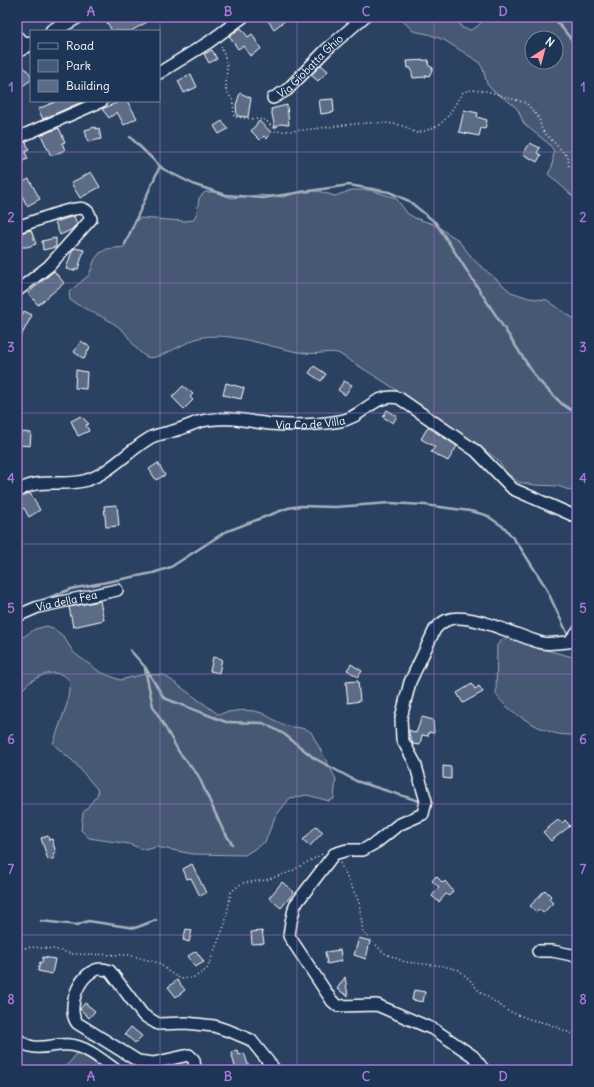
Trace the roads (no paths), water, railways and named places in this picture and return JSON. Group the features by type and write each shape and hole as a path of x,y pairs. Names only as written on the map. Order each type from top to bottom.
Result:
{"main road":[{"path":"54,30 77,17"}],"street":[{"path":"160,72 217,36 243,17"},
{"name":"Via Giobatta Ghio","path":"273,98 287,90 326,50 364,17"},
{"path":"17,138 100,102"},
{"path":"17,227 73,209 83,208 88,211 91,219 49,266 17,291"},
{"name":"Via Co de Villa","path":"17,492 40,483 80,482 90,479 108,469 132,449 152,436 172,432 200,422 234,419 271,424 306,426 351,419 376,401 389,396 399,398 476,451 513,489 577,517"},
{"name":"Via della Fea","path":"17,616 38,606 117,590"},
{"path":"484,1070 473,1056 435,1030 376,1005 338,1006 328,995 289,936 290,922 296,905 337,858 347,850 363,850 377,842 398,825 422,814 426,801 416,763 402,739 401,718 410,682 435,629 440,624 455,618 463,619 496,626 543,643 569,642 577,632"},
{"path":"538,951 552,951 577,956"},
{"path":"195,1070 194,1060 189,1055 153,1063 138,1061 77,1023 72,1017 72,1010 74,996 79,985 94,970 102,968 110,971 143,1015 158,1024 186,1023 214,1026 232,1032 251,1040 275,1070"},
{"path":"17,1038 22,1043 34,1048 70,1045 82,1048 116,1070"}],"waterway":[{"path":"553,17 577,46"},
{"path":"130,137 163,169 195,185 226,195 263,198 349,185 389,192 409,201 436,223 537,379 562,404 577,414"},
{"path":"125,244 160,166"},
{"path":"38,602 71,589 153,573 171,567 225,532 288,508 300,506 335,507 390,503 425,505 470,511 486,515 505,528 520,547 545,586 569,637"},
{"path":"130,650 145,667 164,698 226,722 263,723 284,734 314,758 356,781 422,802"},
{"path":"145,669 153,706 179,752 198,775 222,828 232,844"},
{"path":"41,921 77,925 88,921 135,928 156,920"}]}
